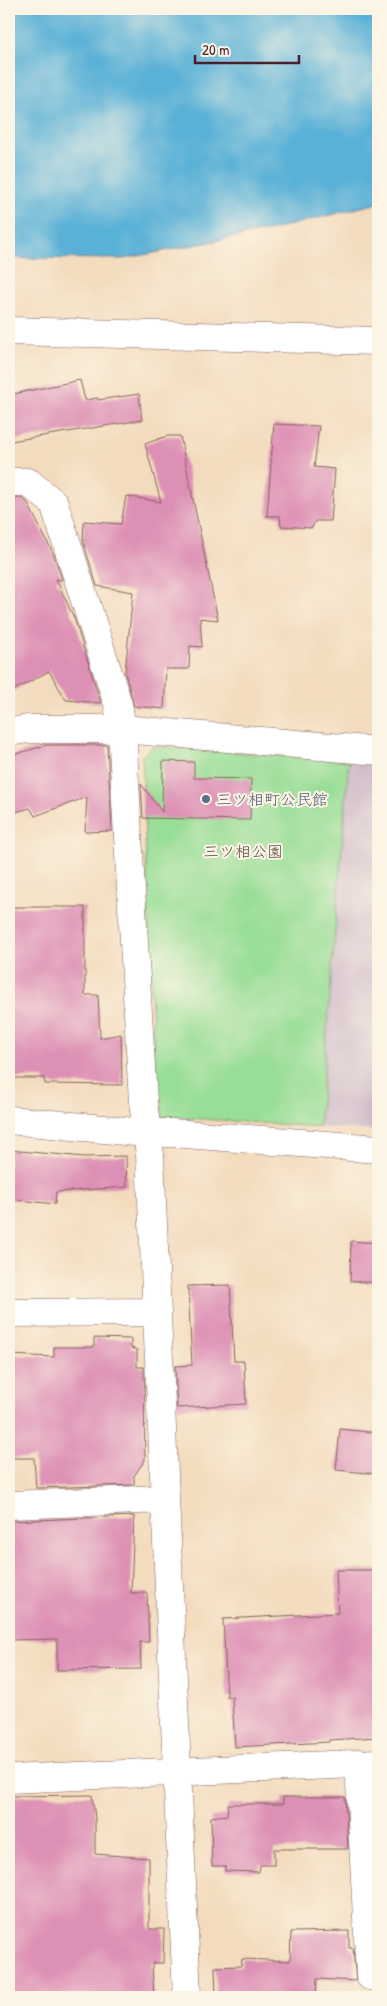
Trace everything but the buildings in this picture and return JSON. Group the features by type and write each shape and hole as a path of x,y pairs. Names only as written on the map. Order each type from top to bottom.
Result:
{"street":[{"path":"9,331 378,341"},
{"path":"9,482 28,482 54,503 118,704 122,730 146,1133 150,1155 187,1997"},
{"path":"9,732 28,730 122,730 378,751"},
{"path":"9,1120 146,1133 172,1133 378,1149"},
{"path":"9,1313 157,1312"},
{"path":"9,1505 165,1499"},
{"path":"9,1779 369,1763 370,1976"}],"shaded area":[{"path":"349,761 378,763 378,1131 319,1127"}],"green space":[{"name":"三ツ相公園","path":"153,746 349,761 319,1127 156,1116 142,756"}],"water":[{"path":"9,9 378,9 378,203 271,230 123,259 9,258"}],"place":[{"name":"三ツ相町公民館","path":"206,799"}]}
